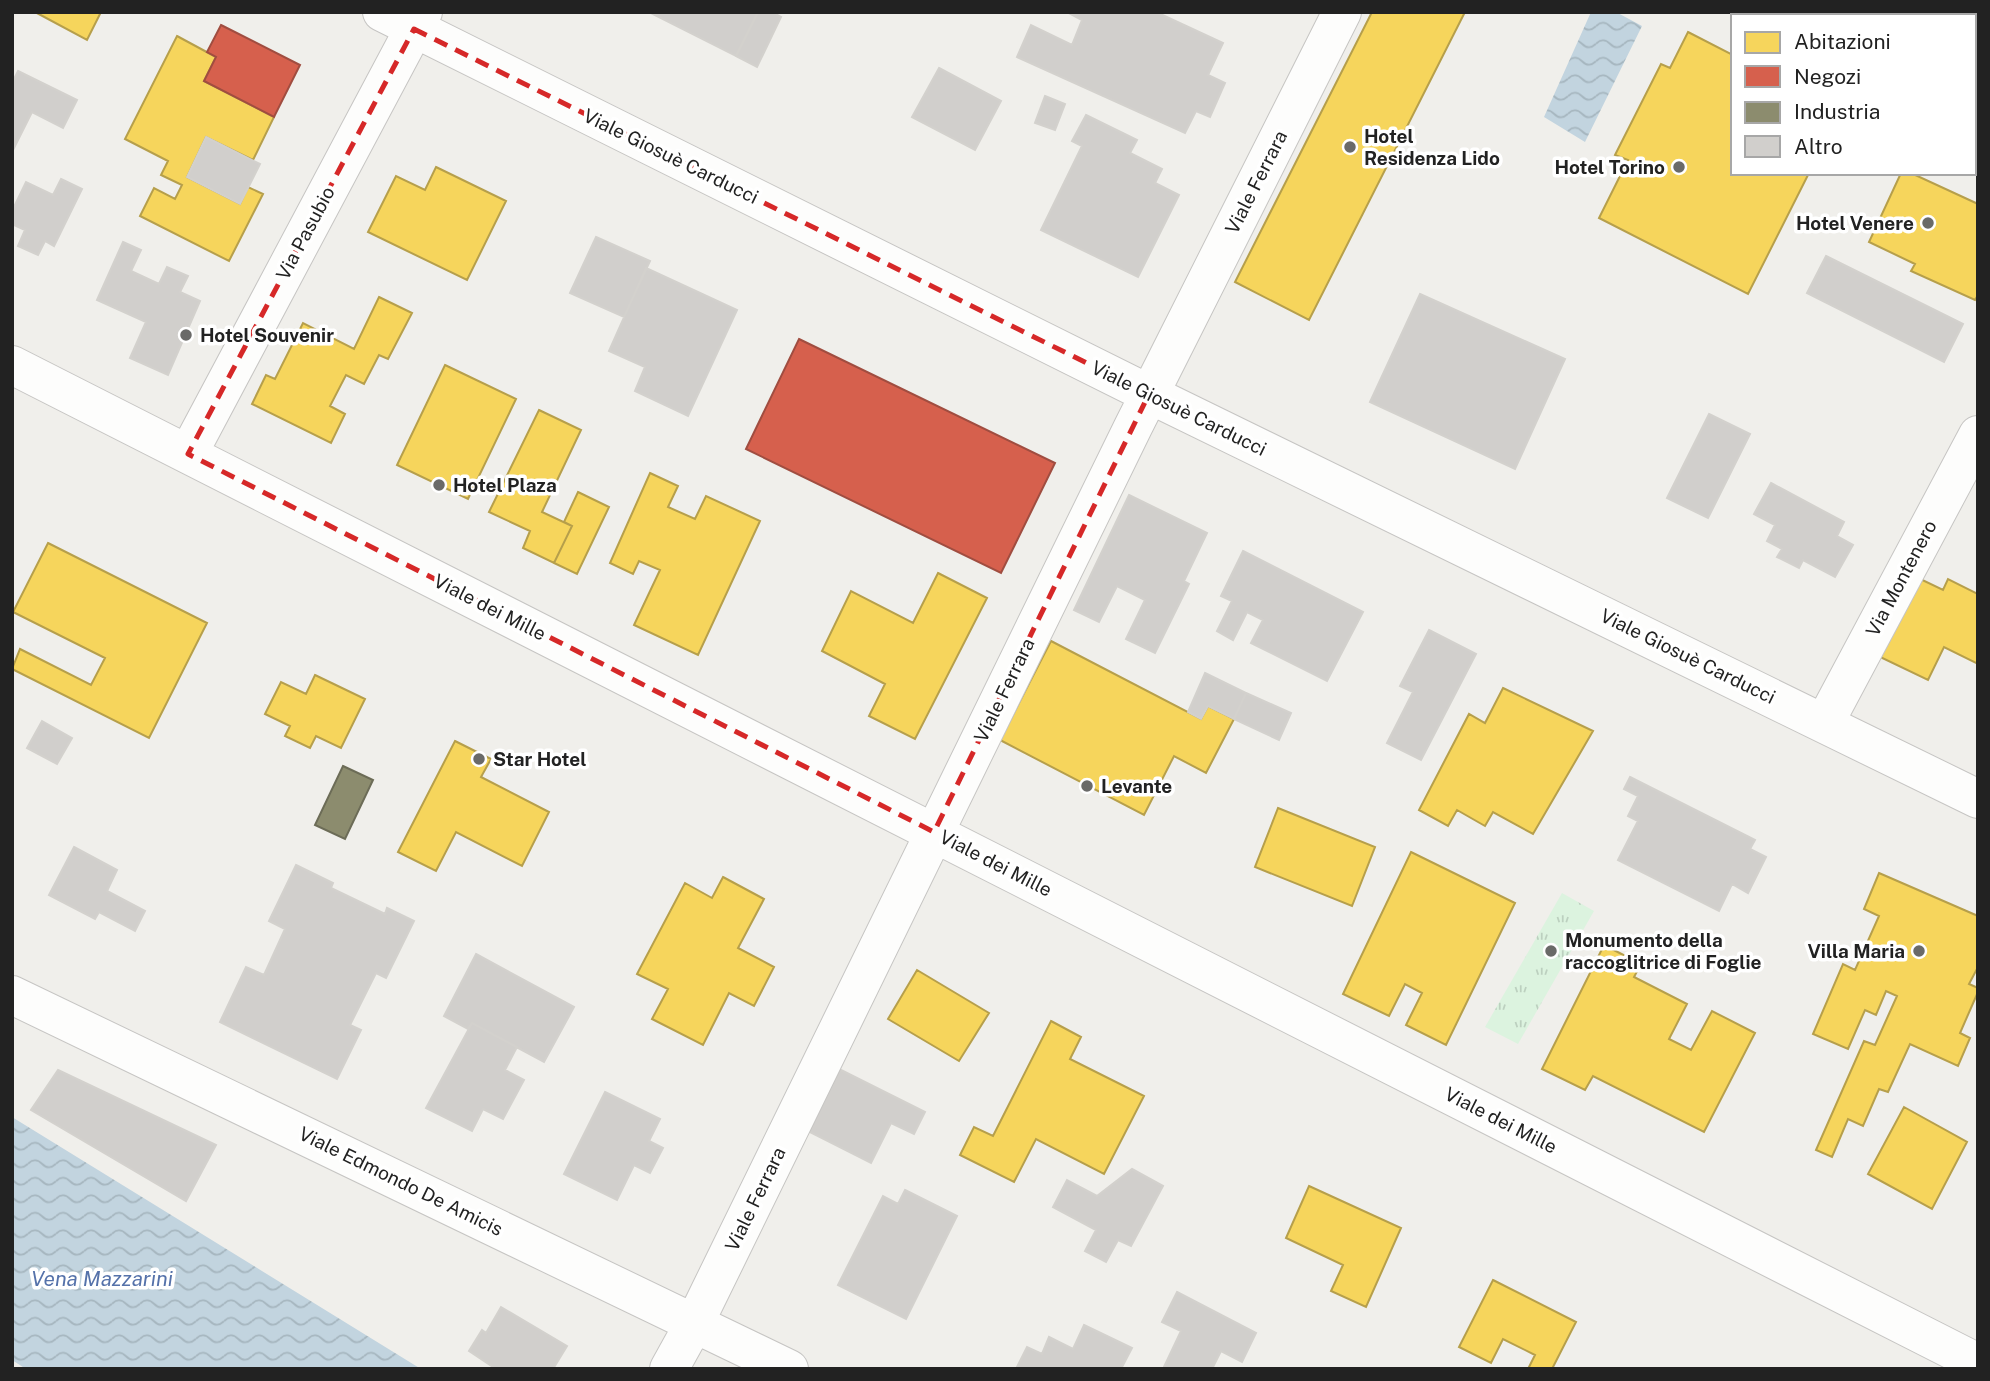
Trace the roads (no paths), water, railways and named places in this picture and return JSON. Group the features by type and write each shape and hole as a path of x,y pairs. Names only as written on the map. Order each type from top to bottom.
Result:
{"street":[{"name":"Viale Ferrara","path":"669,1369 695,1322 1149,394 1342,12"},
{"name":"Viale Giosuè Carducci","path":"406,18 1149,394 1978,799"},
{"name":"Via Pasubio","path":"188,454 406,18"},
{"name":"Viale dei Mille","path":"12,365 1978,1363"},
{"name":"Via Montenero","path":"1825,722 1978,435"},
{"name":"Viale Edmondo De Amicis","path":"12,995 789,1369"}],"water":[{"path":"1591,12 1616,12 1642,26 1585,142 1544,117"},
{"name":"Vena Mazzarini","path":"12,1117 421,1369 26,1369 12,1360"}],"place":[{"name":"Hotel Residenza Lido","path":"1350,147"},
{"name":"Hotel Torino","path":"1679,167"},
{"name":"Hotel Venere","path":"1928,223"},
{"name":"Hotel Souvenir","path":"186,335"},
{"name":"Hotel Plaza","path":"439,485"},
{"name":"Star Hotel","path":"479,759"},
{"name":"Levante","path":"1087,786"},
{"name":"Monumento della raccoglitrice di Foglie","path":"1551,951"},
{"name":"Villa Maria","path":"1919,951"}]}
